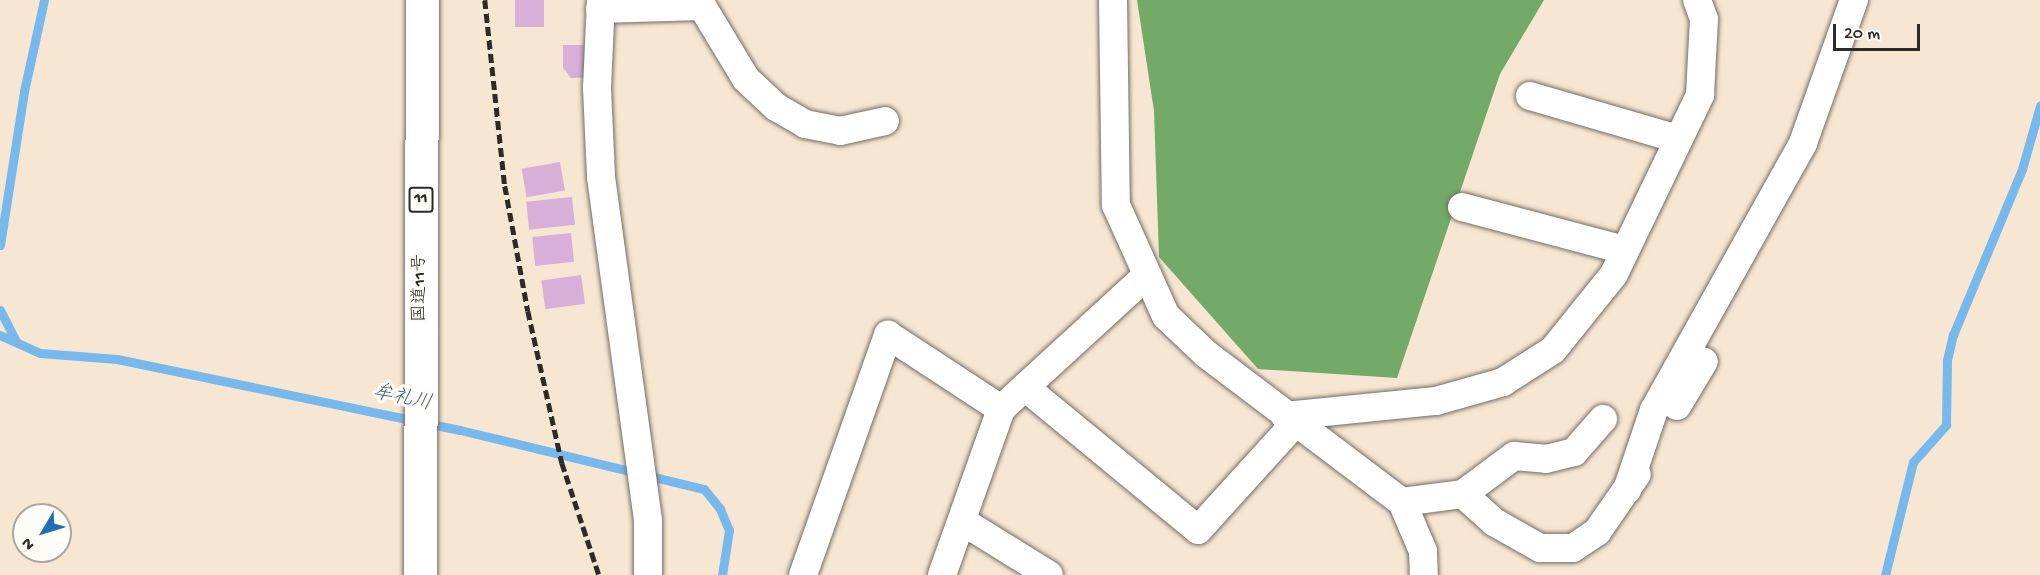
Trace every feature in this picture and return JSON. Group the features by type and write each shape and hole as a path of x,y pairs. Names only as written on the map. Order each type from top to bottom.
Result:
{"highway":[{"name":"国道11号","path":"420,575 422,0"}],"street":[{"path":"1113,0 1116,205 1167,316 1206,354 1289,420 1402,502 1423,550 1424,575"},
{"path":"1026,388 1198,531 1289,420 1436,401 1503,382 1553,350 1614,274 1700,95 1704,19 1697,0"},
{"path":"1627,490 1654,410 1803,143 1854,0"},
{"path":"648,575 642,471 601,177 597,88 600,4 702,6 746,79 776,107 805,124 840,131 885,121"},
{"path":"1530,96 1678,139"},
{"path":"1462,207 1625,250"},
{"path":"942,575 1001,409 1147,275"},
{"path":"803,575 888,335 1001,409"},
{"path":"1463,494 1494,522 1540,548 1574,548 1597,532 1627,490 1704,361"},
{"path":"1402,502 1463,494 1514,456 1546,459 1574,452 1603,419"},
{"path":"962,521 1049,575"}],"green space":[{"path":"1137,0 1544,0 1500,74 1397,378 1258,369 1159,257 1154,111"}],"building":[{"path":"515,0 544,0 544,27 515,27"},
{"path":"563,45 594,45 595,77 571,78 563,68"},
{"path":"560,162 565,191 527,197 522,169"},
{"path":"572,197 575,225 529,230 526,202"},
{"path":"571,233 574,262 535,266 532,237"},
{"path":"581,275 585,304 545,309 541,281"}],"waterway":[{"path":"0,245 24,91 44,0"},
{"path":"1885,575 1913,462 1946,425 1947,360 1953,335 2022,169 2040,106"},
{"path":"0,310 16,342"},
{"name":"牟礼川","path":"0,335 40,353 117,359 460,430 704,489 720,509 729,530 722,575"}],"railway":[{"path":"485,0 505,186 528,311 562,463 599,575"}]}
